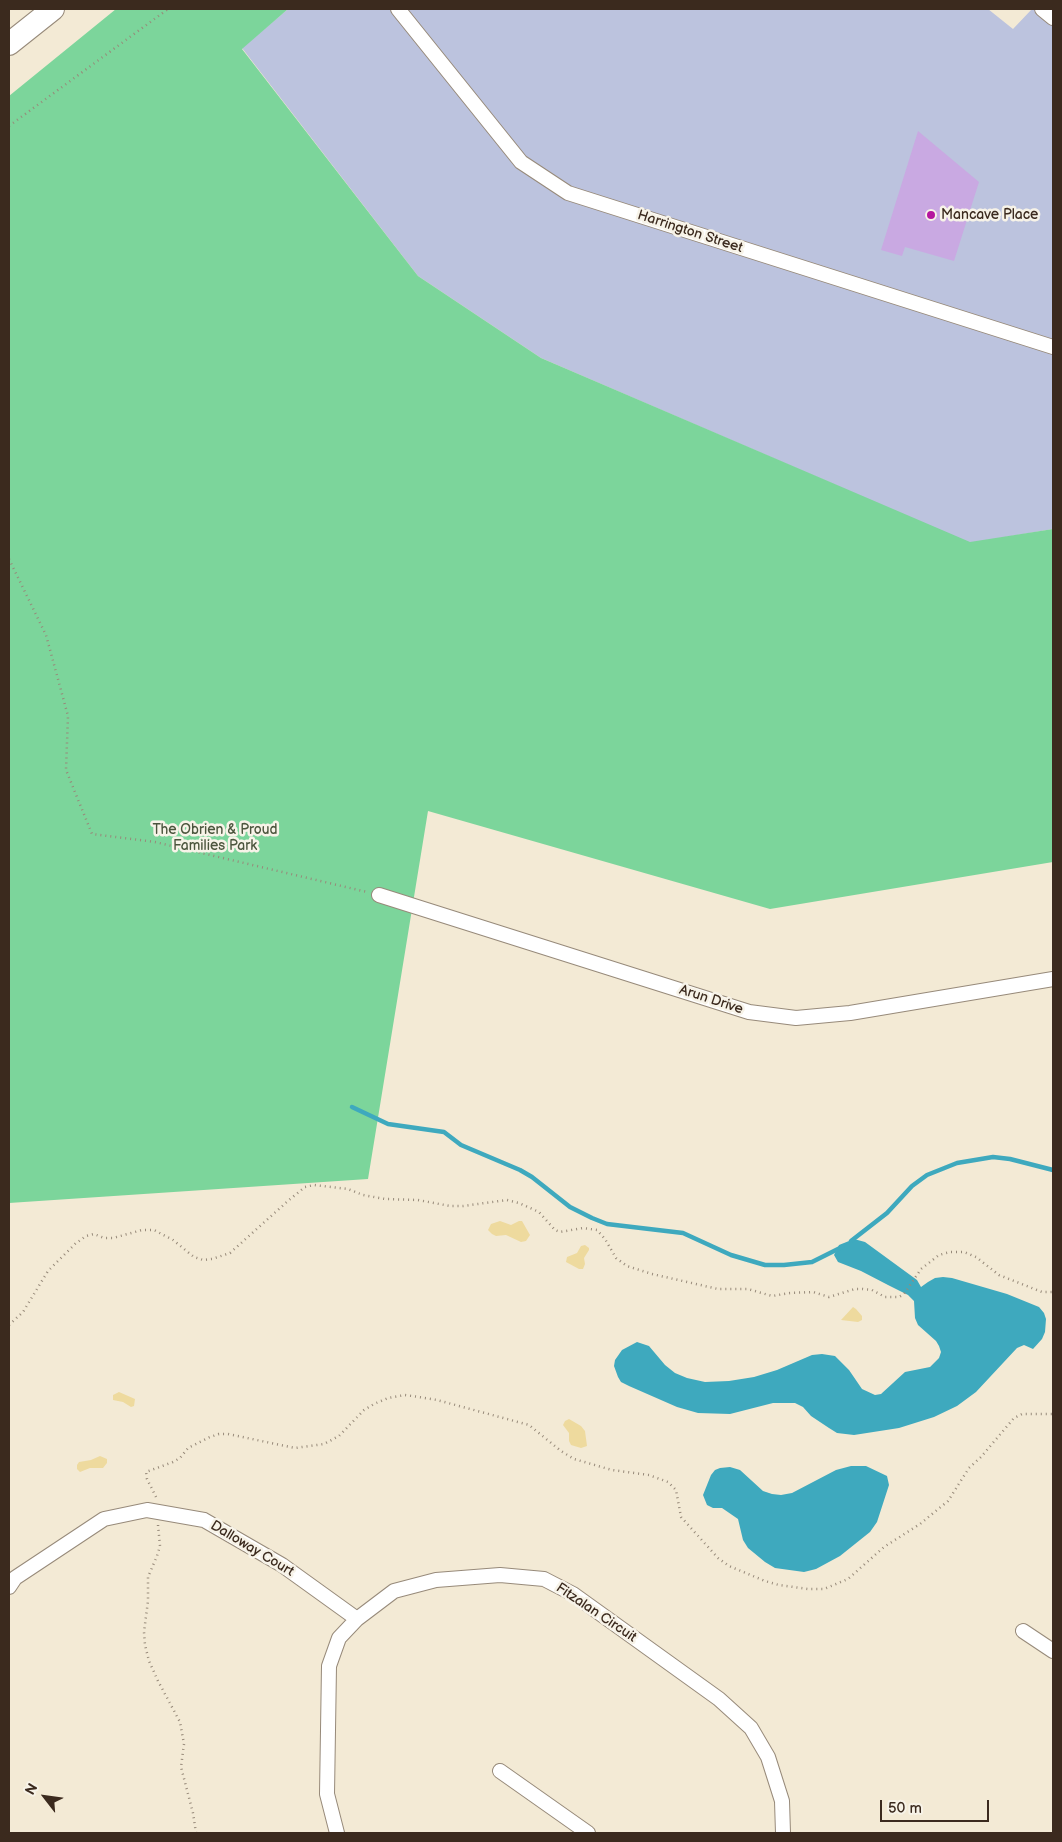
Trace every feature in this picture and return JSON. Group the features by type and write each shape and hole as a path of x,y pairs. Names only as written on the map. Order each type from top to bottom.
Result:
{"highway":[{"path":"9,44 53,9"}],"street":[{"name":"Harrington Street","path":"398,9 521,162 568,193 1053,347"},
{"path":"1042,9 1053,18"},
{"name":"Arun Drive","path":"379,895 749,1012 796,1018 850,1012 1053,979"},
{"name":"Dalloway Court","path":"9,1587 15,1578 104,1519 147,1510 204,1520 282,1565 357,1619"},
{"name":"Fitzalan Circuit","path":"337,1833 327,1794 329,1666 339,1638 357,1619 394,1591 436,1580 500,1575 544,1579 573,1594 719,1699 751,1728 768,1756 782,1801 783,1833"},
{"path":"1023,1631 1053,1652"},
{"path":"500,1772 588,1833"}],"path":[{"path":"9,126 168,9"},
{"path":"9,559 46,634 68,716 66,770 92,834 155,842 306,876 379,895"},
{"path":"9,1325 23,1312 48,1271 75,1244 86,1236 94,1234 104,1238 113,1238 131,1232 154,1230 168,1237 194,1257 203,1260 212,1259 230,1253 288,1200 305,1187 314,1185 348,1189 363,1195 384,1199 418,1200 450,1206 508,1200 539,1212 555,1230 560,1232 583,1228 596,1230 605,1239 616,1258 627,1266 718,1289 748,1289 772,1296 813,1292 829,1297 855,1289 864,1289 872,1290 885,1297 899,1297 904,1294 925,1266 939,1256 950,1252 964,1252 976,1257 999,1275 1042,1292 1053,1292"},
{"path":"196,1833 193,1813 181,1767 184,1744 180,1722 149,1661 144,1632 148,1601 148,1577 158,1556 160,1546 156,1495 147,1479 146,1472 180,1458 188,1448 199,1441 219,1434 228,1434 295,1448 324,1444 339,1436 364,1410 388,1398 405,1395 437,1400 529,1425 561,1451 590,1465 649,1475 668,1482 676,1490 681,1517 714,1553 729,1566 779,1585 824,1589 848,1579 884,1547 920,1524 948,1501 969,1468 981,1457 1014,1418 1022,1414 1053,1414"}],"shaded area":[{"path":"288,9 988,9 1013,29 1032,9 1053,9 1053,529 970,543 541,358 418,276 242,48"}],"green space":[{"name":"The Obrien & Proud Families Park","path":"116,9 288,9 242,49 418,276 541,358 970,542 1053,529 1053,862 770,909 428,811 368,1179 9,1203 9,96"}],"sand":[{"path":"500,1221 511,1225 522,1221 530,1235 526,1241 521,1242 506,1235 496,1236 488,1230 491,1224"},
{"path":"585,1245 589,1250 584,1258 585,1264 583,1269 579,1269 566,1262 567,1257 577,1253 581,1246"},
{"path":"853,1307 862,1316 862,1320 858,1322 841,1320"},
{"path":"119,1392 135,1399 134,1406 131,1407 123,1402 113,1400 113,1395"},
{"path":"569,1419 581,1426 585,1431 587,1446 581,1448 571,1445 569,1433 563,1425"},
{"path":"100,1456 107,1459 107,1463 103,1468 90,1468 80,1472 77,1469 79,1462"}],"water":[{"path":"854,1239 865,1242 917,1280 921,1287 935,1278 952,1278 1007,1294 1039,1307 1046,1319 1045,1332 1042,1339 1033,1349 1024,1345 1017,1348 976,1392 957,1406 934,1417 899,1428 854,1435 837,1433 795,1403 773,1403 730,1414 698,1413 677,1407 629,1386 621,1382 618,1377 614,1366 615,1360 622,1350 637,1342 649,1346 665,1365 675,1373 705,1382 754,1377 777,1370 812,1355 822,1354 835,1356 849,1370 862,1389 875,1395 881,1394 905,1372 930,1367 939,1358 941,1352 936,1341 918,1325 915,1318 914,1301 908,1295 861,1271 838,1262 834,1255 839,1245"},
{"path":"851,1466 866,1466 887,1476 889,1485 877,1522 870,1532 840,1556 816,1569 804,1572 775,1568 765,1562 748,1548 743,1540 738,1519 722,1508 713,1508 707,1505 703,1495 711,1475 720,1468 730,1467 740,1470 763,1491 781,1495 792,1493 836,1470"}],"building":[{"name":"Mancave Place","path":"918,131 979,182 954,261 905,247 902,256 881,250"}],"waterway":[{"path":"352,1107 388,1124 444,1132 461,1145 520,1170 532,1177 570,1207 607,1224 683,1233 731,1255 765,1265 812,1262 842,1247"},
{"path":"851,1241 887,1213 912,1186 927,1175 957,1163 993,1157 1010,1159 1053,1170"}],"place":[{"name":"Mancave Place","path":"931,215"}]}
